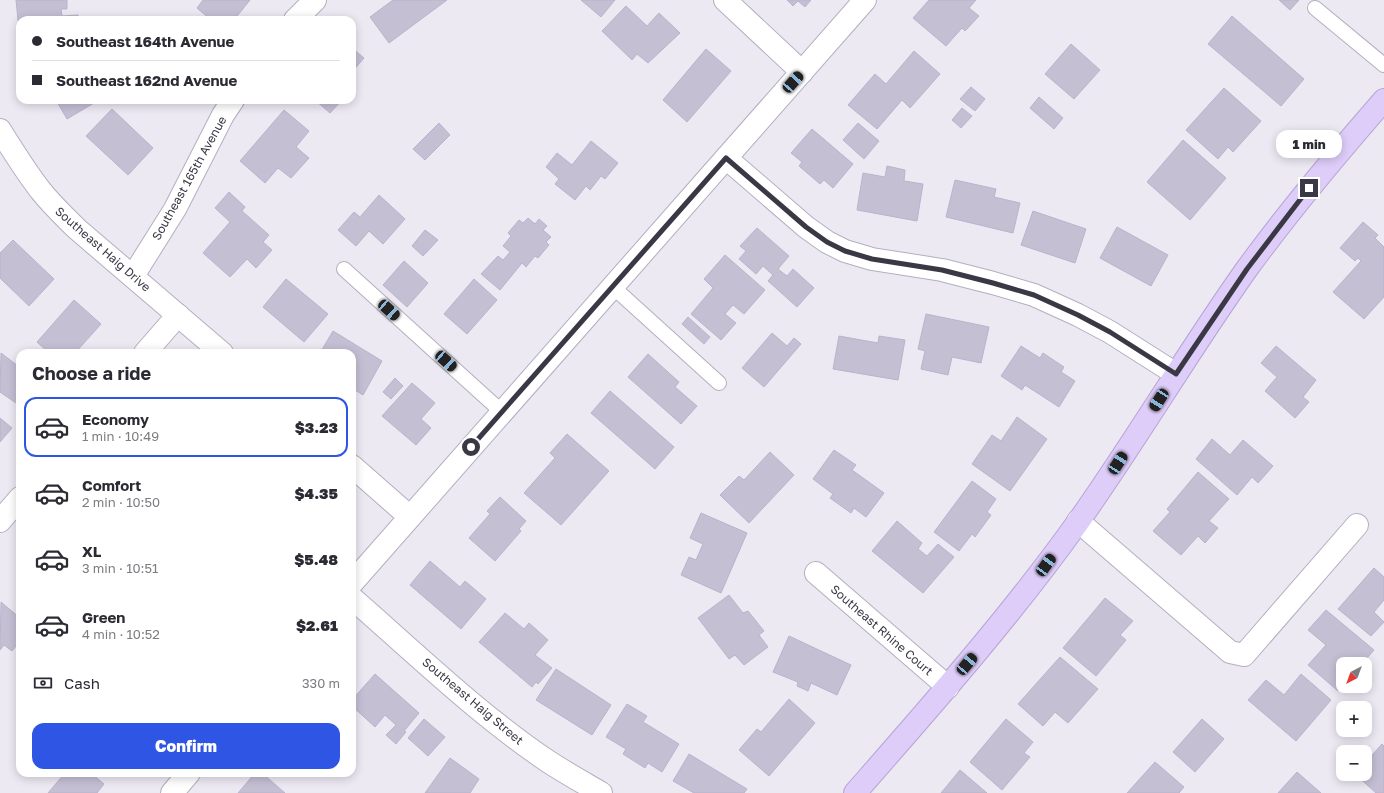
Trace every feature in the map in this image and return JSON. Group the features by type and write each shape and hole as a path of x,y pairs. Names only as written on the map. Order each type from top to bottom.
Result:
{"main road":[{"path":"855,793 948,687 1038,576 1078,521 1247,269 1337,154 1384,100"}],"street":[{"path":"299,16 316,0"},
{"path":"725,0 802,72"},
{"path":"356,578 865,0"},
{"name":"Southeast 165th Avenue","path":"133,276 175,209 223,115 230,104"},
{"name":"Southeast Haig Drive","path":"0,130 32,178 56,208 77,229 217,349"},
{"path":"726,158 806,227 827,242 845,251 872,259 942,270 1034,295 1078,315 1110,332 1176,374"},
{"path":"148,349 178,315"},
{"path":"356,470 410,517"},
{"path":"0,521 16,503"},
{"path":"1078,521 1230,652 1244,654 1357,525"},
{"name":"Southeast Rhine Court","path":"816,572 948,687"},
{"name":"Southeast Haig Street","path":"356,601 507,732 550,763 601,793"},
{"path":"172,793 186,777"}],"lane":[{"path":"1315,8 1384,65"},
{"path":"344,269 502,412"},
{"path":"613,287 719,383"}],"building":[{"path":"16,0 67,0 67,9 61,9 62,16 18,16"},
{"path":"203,0 250,0 237,16 206,16 197,8"},
{"path":"393,0 447,0 389,43 370,17"},
{"path":"581,0 615,0 601,17"},
{"path":"787,0 811,0 805,7 798,1 793,6"},
{"path":"929,0 976,0 969,8 979,16 965,31 962,28 946,46 913,18"},
{"path":"1279,0 1299,0 1290,10"},
{"path":"626,6 647,26 659,13 680,33 648,63 637,54 632,60 602,31"},
{"path":"1232,16 1304,79 1281,106 1208,44"},
{"path":"1071,44 1100,70 1074,99 1045,74"},
{"path":"706,49 731,71 687,122 663,100"},
{"path":"356,51 364,58 356,67"},
{"path":"914,51 940,74 910,108 902,100 877,129 848,105 875,74 886,84"},
{"path":"971,87 985,99 975,111 960,99"},
{"path":"1224,88 1261,121 1233,152 1228,147 1218,159 1186,130"},
{"path":"1039,97 1063,118 1054,129 1030,108"},
{"path":"58,104 92,104 67,119"},
{"path":"320,104 338,104 330,113"},
{"path":"962,108 972,116 961,128 952,120"},
{"path":"112,109 153,148 128,175 86,136"},
{"path":"284,110 309,131 296,147 309,158 291,178 278,168 265,183 240,161"},
{"path":"439,123 450,135 425,160 413,149"},
{"path":"858,123 879,141 864,159 843,140"},
{"path":"812,129 853,164 833,188 824,180 820,184 799,166 802,162 791,153"},
{"path":"1183,140 1226,178 1190,220 1147,182"},
{"path":"591,141 618,163 605,179 601,176 590,190 586,186 575,200 555,184 559,179 546,167 557,153 572,165"},
{"path":"887,166 905,170 904,181 923,184 917,221 857,210 863,173 885,177"},
{"path":"955,180 996,189 994,197 1020,203 1013,233 946,217"},
{"path":"229,192 245,207 242,211 269,235 263,242 272,250 256,268 247,259 230,277 203,253 230,222 215,208"},
{"path":"379,195 405,219 383,244 369,231 356,246 338,230 354,212 360,217"},
{"path":"1033,211 1086,229 1075,263 1021,245"},
{"path":"528,218 535,224 539,219 547,226 543,230 551,237 546,242 549,245 538,258 535,256 526,267 522,263 500,290 481,274 498,256 503,260 510,252 503,246 511,236 508,233 519,220 523,223"},
{"path":"1363,222 1378,235 1375,238 1384,247 1384,297 1364,319 1333,292 1361,261 1358,258 1355,261 1340,248"},
{"path":"1117,227 1168,255 1151,286 1100,258"},
{"path":"757,228 789,256 778,269 787,276 793,269 814,288 797,307 768,281 773,275 763,266 756,274 739,259 746,251 740,246"},
{"path":"425,230 438,240 423,256 412,246"},
{"path":"13,240 54,279 29,306 0,278 0,253"},
{"path":"725,255 765,290 744,314 733,305 725,314 736,323 721,340 691,314 713,288 704,279"},
{"path":"404,261 428,283 407,307 383,285"},
{"path":"286,279 328,314 304,342 263,307"},
{"path":"474,279 497,300 467,334 444,314"},
{"path":"74,300 101,324 79,349 45,349 37,342"},
{"path":"926,314 989,327 981,363 952,357 948,375 921,369 925,351 918,349"},
{"path":"688,317 710,337 704,344 682,324"},
{"path":"333,331 382,361 363,395 356,391 356,349 322,349"},
{"path":"772,333 787,346 794,338 801,344 764,387 742,368"},
{"path":"839,336 878,343 879,336 905,340 898,380 833,369"},
{"path":"1021,346 1040,358 1043,353 1064,367 1061,372 1075,381 1059,407 1025,385 1022,390 1001,376"},
{"path":"1276,346 1316,380 1303,397 1309,402 1295,418 1265,391 1277,377 1261,363"},
{"path":"1,353 16,364 16,403 0,392"},
{"path":"648,354 679,382 675,387 697,406 681,424 628,377"},
{"path":"395,378 403,386 391,399 383,392"},
{"path":"412,383 435,403 421,419 431,428 416,445 382,416"},
{"path":"610,391 674,447 655,469 591,413"},
{"path":"1017,417 1047,439 1010,491 972,464 992,435 1001,441"},
{"path":"0,418 12,428 0,442"},
{"path":"567,434 609,471 561,525 524,493 555,458 550,453"},
{"path":"1212,439 1230,455 1243,440 1273,466 1258,483 1252,477 1237,495 1196,459"},
{"path":"834,450 856,465 852,470 884,493 866,517 854,508 851,513 830,498 833,494 813,479"},
{"path":"770,452 794,475 749,523 720,495 739,476 744,480"},
{"path":"1198,472 1229,499 1209,521 1218,528 1205,543 1198,536 1181,555 1153,531 1170,512 1167,509"},
{"path":"972,481 996,499 987,512 991,515 975,537 972,534 959,551 934,532"},
{"path":"500,497 526,521 519,529 521,531 495,561 469,538 490,514 487,511"},
{"path":"701,513 747,533 721,593 681,575 689,557 696,560 703,544 690,538"},
{"path":"897,521 922,543 918,549 927,556 938,544 954,557 923,593 872,551"},
{"path":"430,561 460,587 465,581 486,599 461,629 410,585"},
{"path":"1374,568 1384,577 1384,600 1374,612 1384,622 1371,636 1338,609"},
{"path":"729,595 743,613 748,611 764,631 759,635 768,647 744,665 735,655 729,659 698,618"},
{"path":"1105,598 1133,621 1120,635 1126,640 1096,676 1063,648"},
{"path":"1,602 16,615 16,646 12,651 4,645 0,650"},
{"path":"1326,610 1374,650 1368,657 1336,657 1336,689 1308,665 1326,645 1308,630"},
{"path":"505,613 524,629 529,623 548,640 535,655 552,668 538,684 536,682 532,687 479,642"},
{"path":"789,636 851,665 837,695 811,683 808,691 797,686 798,682 773,672"},
{"path":"1060,657 1098,689 1068,723 1055,712 1043,726 1018,704"},
{"path":"556,669 611,705 592,735 536,700"},
{"path":"375,674 419,713 404,731 406,732 396,744 386,735 396,725 385,715 375,727 356,710 356,695"},
{"path":"1301,674 1331,700 1296,741 1248,700 1266,680 1284,695"},
{"path":"789,699 815,723 769,776 739,750 757,729 761,732"},
{"path":"627,704 647,716 643,722 679,744 662,772 648,763 645,768 623,754 626,749 606,737"},
{"path":"424,719 445,737 428,756 408,738"},
{"path":"1006,719 1033,742 1024,753 1030,757 1002,790 970,762"},
{"path":"1202,719 1224,739 1195,772 1173,752"},
{"path":"1382,744 1384,746 1384,793 1376,793 1363,781 1372,781 1372,755"},
{"path":"689,754 747,789 744,793 694,793 673,781"},
{"path":"450,758 479,779 470,793 425,793"},
{"path":"1155,762 1184,787 1179,793 1127,793"},
{"path":"960,770 987,793 941,793"},
{"path":"1297,772 1321,793 1278,793"},
{"path":"62,777 96,777 104,784 97,793 48,793"},
{"path":"252,777 267,777 285,793 238,793"}],"route":[{"path":"471,447 546,364 726,158 806,227 827,242 845,251 872,259 942,270 1034,295 1078,315 1110,332 1176,374 1247,269 1309,188"}]}
